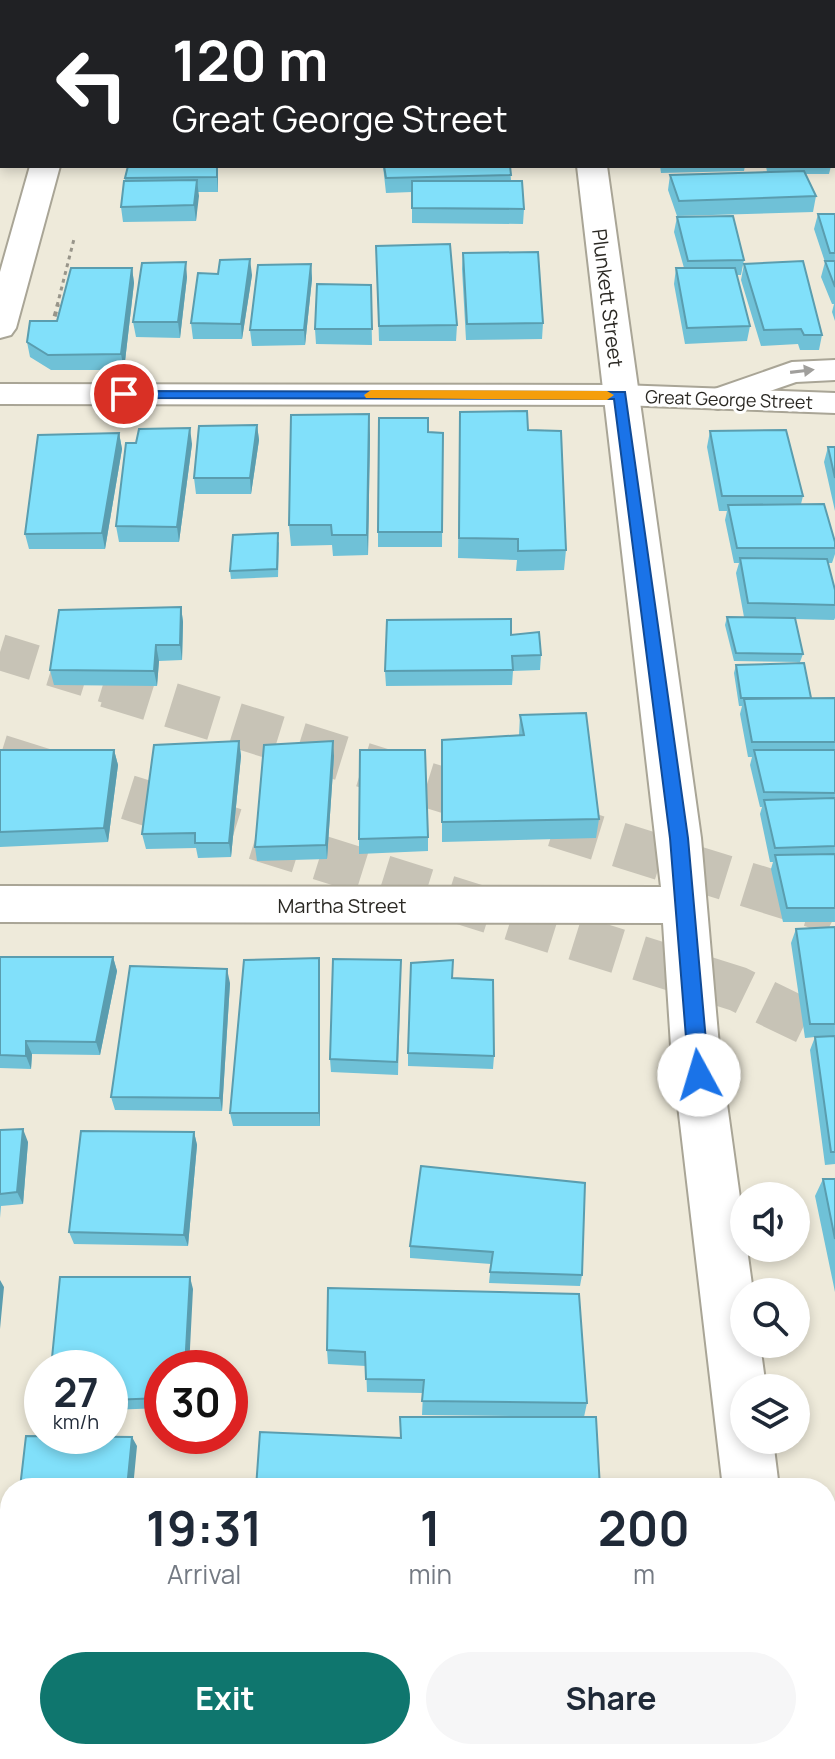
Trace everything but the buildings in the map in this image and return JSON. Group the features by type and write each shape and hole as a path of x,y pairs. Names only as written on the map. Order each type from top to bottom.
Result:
{"street":[{"path":"0,328 44,168"},
{"name":"Plunkett Street","path":"592,168 679,838 695,1046 737,1374"},
{"path":"718,399 792,372 835,370"},
{"name":"Great George Street","path":"0,394 620,395 835,403"},
{"name":"Martha Street","path":"0,904 684,905"},
{"path":"747,1454 750,1478"}],"path":[{"path":"50,335 74,237"}],"tunnel":[{"path":"0,652 113,687"},
{"path":"107,685 816,906 835,916"},
{"path":"0,757 738,989 835,1036"}],"slow traffic":[{"path":"371,395 607,395"}],"route":[{"path":"124,394 620,395 679,838 699,1075"}]}
